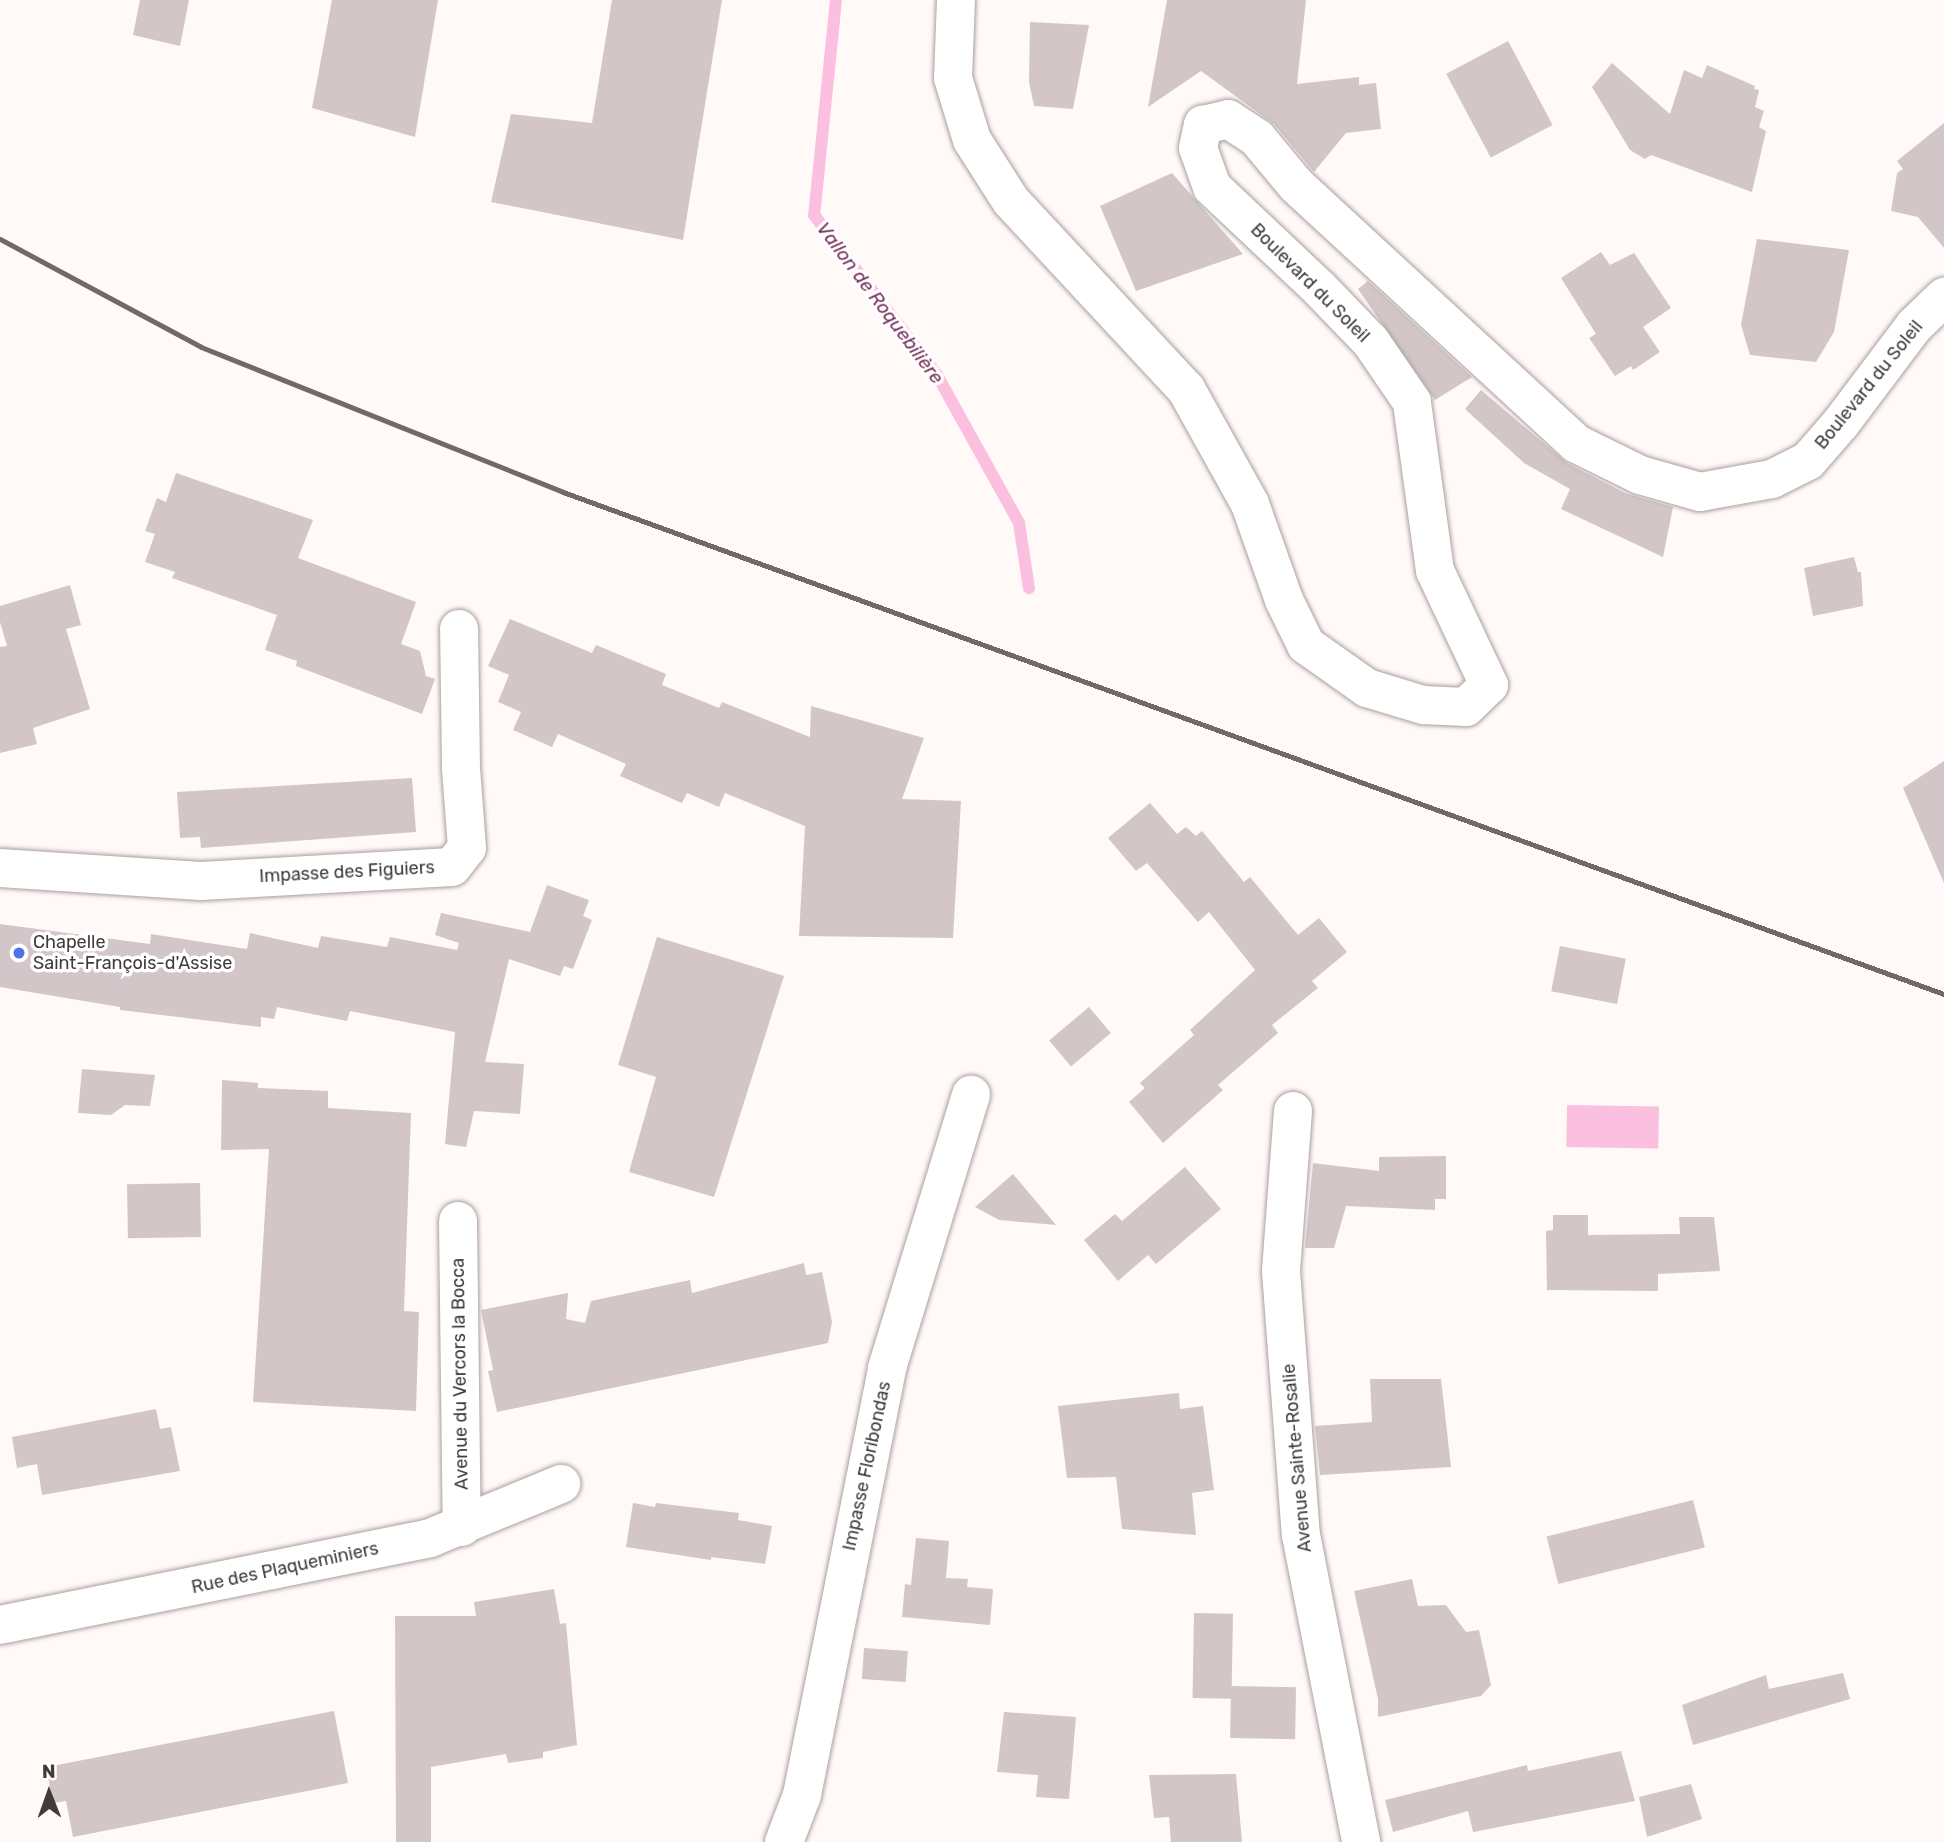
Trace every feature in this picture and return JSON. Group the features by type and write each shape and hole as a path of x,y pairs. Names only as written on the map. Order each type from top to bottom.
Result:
{"street":[{"name":"Boulevard du Soleil","path":"956,0 953,78 972,140 1011,201 1186,388 1250,504 1284,600 1306,645 1367,688 1412,702 1466,707 1489,685 1435,571 1412,402 1371,342 1212,187 1198,148 1203,125 1228,119 1257,138 1296,185 1577,444 1640,475 1700,492 1772,479 1808,461 1841,423 1914,326 1944,297"},
{"name":"Impasse des Figuiers","path":"0,868 201,881 452,867 467,848 461,768 459,629"},
{"name":"Impasse Floribondas","path":"784,1842 802,1795 887,1368 971,1095"},
{"name":"Avenue Sainte-Rosalie","path":"1293,1111 1281,1271 1301,1535 1361,1842"},
{"name":"Avenue du Vercors la Bocca","path":"458,1221 462,1527"},
{"name":"Rue des Plaqueminiers","path":"0,1625 430,1538 561,1484"}],"shaded area":[{"path":"1567,1105 1659,1107 1658,1149 1566,1147"}],"building":[{"path":"140,0 189,0 180,46 133,35"},
{"path":"332,0 438,0 415,137 312,108"},
{"path":"612,0 722,0 683,240 491,202 511,114 592,123"},
{"path":"1167,0 1306,0 1297,84 1359,77 1359,85 1376,83 1381,129 1346,133 1314,172 1274,124 1201,71 1148,107"},
{"path":"1030,22 1089,25 1073,109 1034,106 1029,82"},
{"path":"1508,41 1553,125 1491,158 1446,74"},
{"path":"1612,63 1670,114 1684,70 1702,78 1707,65 1755,86 1754,89 1759,90 1755,107 1764,111 1759,127 1766,131 1752,192 1651,155 1645,159 1630,150 1592,87"},
{"path":"1944,123 1944,248 1918,217 1891,211 1897,173 1903,169 1897,161"},
{"path":"1172,173 1243,254 1136,291 1100,206"},
{"path":"1757,239 1849,250 1834,332 1816,362 1750,355 1741,325"},
{"path":"1601,252 1610,265 1634,253 1671,308 1643,327 1660,352 1633,370 1631,366 1615,376 1589,338 1596,334 1561,278"},
{"path":"1368,281 1472,377 1435,400 1358,289"},
{"path":"1481,390 1567,463 1625,493 1673,507 1663,557 1561,509 1570,489 1524,463 1465,409"},
{"path":"176,473 313,520 298,558 416,602 401,644 420,651 426,676 435,679 422,714 296,666 297,661 265,650 277,615 172,578 175,572 145,562 155,534 145,531 157,498 166,502"},
{"path":"1854,557 1858,572 1861,572 1863,606 1813,616 1804,568"},
{"path":"70,585 81,625 66,629 90,709 33,728 37,744 0,753 0,647 7,646 0,622 0,606"},
{"path":"510,619 592,653 596,645 666,674 662,685 719,708 722,702 810,737 811,706 924,738 902,799 961,801 953,938 799,936 805,826 725,793 719,807 687,793 682,803 620,776 626,764 558,734 552,747 513,730 521,712 498,702 509,675 488,666"},
{"path":"1944,761 1944,883 1903,788"},
{"path":"412,778 416,832 201,848 200,837 180,838 177,792"},
{"path":"1150,803 1177,834 1186,827 1196,836 1202,831 1244,882 1250,877 1298,935 1319,918 1347,952 1312,981 1318,988 1272,1025 1278,1033 1218,1085 1223,1090 1163,1143 1129,1102 1145,1088 1140,1083 1194,1035 1190,1030 1255,970 1209,912 1198,922 1147,863 1136,871 1108,838"},
{"path":"547,885 589,900 583,916 592,920 573,969 564,966 560,976 509,959 485,1062 524,1064 520,1114 474,1111 466,1147 445,1144 455,1032 350,1011 347,1021 277,1007 274,1019 261,1017 261,1027 120,1010 120,1007 0,987 0,924 150,944 151,934 247,949 250,933 318,948 321,936 387,947 390,937 457,950 459,943 435,935 441,913 530,932"},
{"path":"657,937 784,976 714,1197 629,1172 656,1077 618,1065"},
{"path":"1560,946 1626,959 1617,1004 1551,991"},
{"path":"1089,1007 1111,1033 1071,1066 1049,1040"},
{"path":"82,1069 155,1075 150,1106 125,1105 111,1115 78,1113"},
{"path":"222,1080 258,1083 258,1088 328,1091 328,1108 411,1113 404,1311 419,1312 416,1411 253,1402 269,1149 221,1150"},
{"path":"1446,1156 1446,1199 1435,1199 1435,1210 1346,1206 1334,1248 1305,1248 1313,1163 1379,1171 1379,1157"},
{"path":"1185,1167 1221,1209 1156,1264 1148,1255 1118,1281 1084,1240 1115,1214 1122,1221"},
{"path":"1013,1174 1056,1225 999,1220 975,1207"},
{"path":"200,1183 201,1237 128,1238 127,1184"},
{"path":"1553,1215 1588,1215 1588,1235 1680,1234 1679,1217 1714,1217 1720,1271 1658,1274 1658,1291 1547,1290 1546,1231 1553,1230"},
{"path":"804,1263 806,1275 822,1272 832,1322 828,1343 497,1412 488,1371 493,1370 481,1310 568,1293 566,1319 585,1323 591,1301 690,1280 692,1293"},
{"path":"1370,1379 1441,1379 1451,1467 1320,1475 1315,1426 1372,1422"},
{"path":"1179,1393 1180,1409 1203,1406 1214,1490 1192,1493 1196,1535 1122,1529 1116,1477 1067,1478 1058,1406"},
{"path":"156,1409 160,1429 171,1427 180,1471 42,1495 37,1464 17,1468 12,1437"},
{"path":"1693,1500 1705,1548 1558,1584 1546,1537"},
{"path":"633,1503 655,1507 656,1503 739,1513 738,1520 772,1526 765,1564 711,1557 711,1560 626,1547"},
{"path":"916,1538 949,1541 946,1578 968,1579 967,1587 993,1589 990,1625 902,1617 905,1584 911,1585"},
{"path":"1412,1579 1418,1606 1446,1605 1466,1632 1479,1630 1491,1685 1481,1696 1378,1717 1378,1699 1354,1591"},
{"path":"554,1589 560,1624 566,1623 577,1745 543,1752 543,1758 508,1763 506,1754 431,1767 431,1842 396,1842 395,1616 476,1616 474,1602"},
{"path":"1194,1613 1233,1614 1232,1699 1193,1698"},
{"path":"864,1648 908,1651 906,1682 862,1679"},
{"path":"1843,1673 1850,1699 1693,1745 1682,1705 1766,1675 1769,1689"},
{"path":"1231,1686 1296,1687 1295,1739 1230,1738"},
{"path":"334,1711 348,1783 73,1837 66,1801 52,1803 47,1767"},
{"path":"1004,1712 1076,1717 1069,1799 1036,1797 1038,1775 997,1772"},
{"path":"1621,1751 1635,1801 1473,1832 1468,1811 1393,1832 1385,1800 1527,1765 1528,1771"},
{"path":"1236,1774 1242,1842 1171,1842 1169,1817 1154,1818 1149,1775"},
{"path":"1691,1784 1702,1819 1647,1837 1639,1797"}],"waterway":[{"name":"Vallon de Roquebilière","path":"836,0 814,215 937,375 1019,523 1029,588"}],"railway":[{"path":"0,239 201,347 563,492 1944,994"}],"place":[{"name":"Chapelle Saint-François-d'Assise","path":"19,953"}]}
